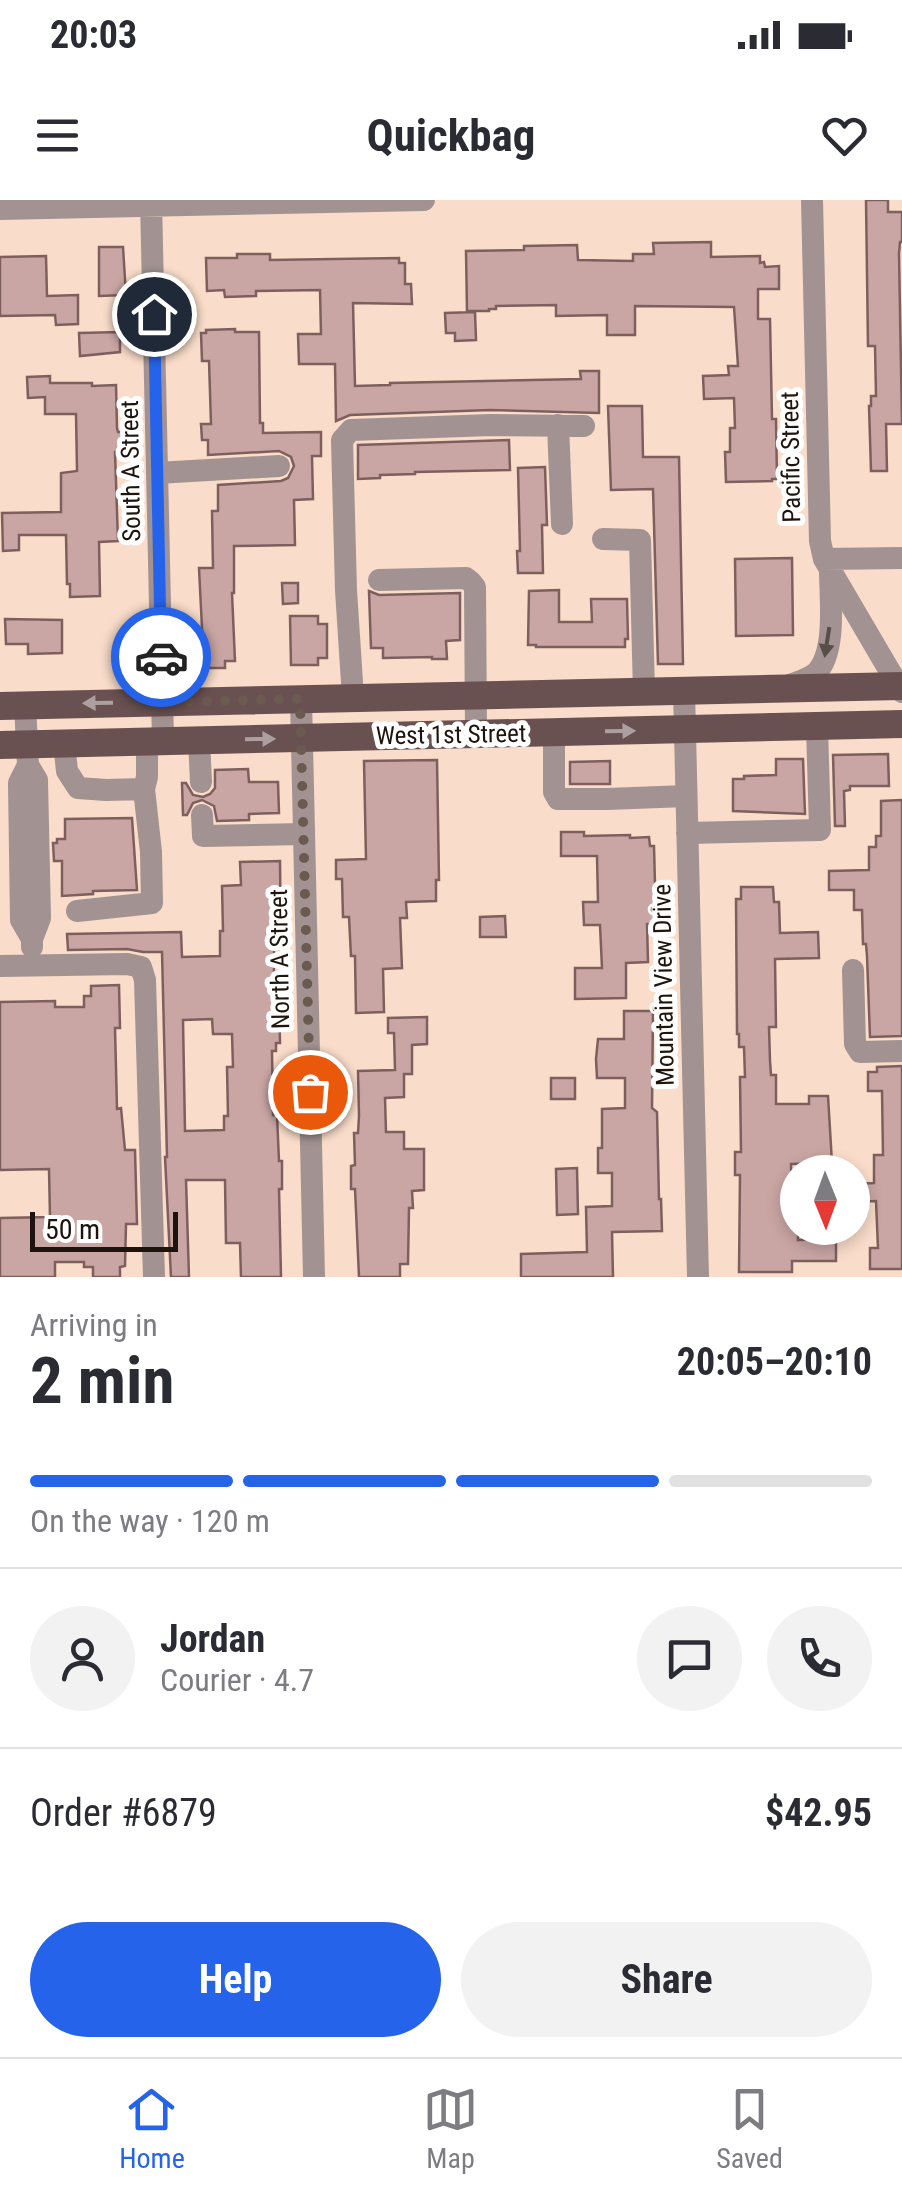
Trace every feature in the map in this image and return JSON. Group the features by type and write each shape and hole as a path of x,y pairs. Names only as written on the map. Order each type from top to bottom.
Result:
{"main road":[{"name":"West 1st Street","path":"12,705 901,688"},
{"name":"West 1st Street","path":"18,751 64,743 902,724"}],"street":[{"path":"0,208 424,200"},
{"name":"Pacific Street","path":"812,200 820,541 827,563 901,688"},
{"name":"South A Street","path":"77,911 152,902 144,789 162,702 151,203"},
{"path":"558,425 562,524"},
{"path":"353,698 342,440 351,430 584,426"},
{"path":"157,472 279,466"},
{"path":"603,538 640,540 644,692"},
{"path":"778,689 814,674 828,652 827,563 902,558"},
{"path":"379,580 466,578 472,582 476,734"},
{"name":"Mountain View Drive","path":"684,691 698,1277"},
{"name":"North A Street","path":"300,699 314,1277"},
{"path":"12,705 18,751 37,780 40,918 32,939 33,965"},
{"path":"687,832 820,830 816,726"},
{"path":"554,732 554,792 558,798 686,796"},
{"path":"199,740 201,782"},
{"path":"64,743 67,770 78,788 144,789"},
{"path":"202,815 204,836 304,834"},
{"path":"0,966 141,967 145,980 154,1277"},
{"path":"854,970 855,1044 860,1052 902,1050"}],"building":[{"path":"866,200 888,200 888,212 902,212 902,424 886,424 887,471 871,471 869,406 871,396 876,396 875,346 868,346"},
{"path":"711,242 711,257 760,256 765,267 779,266 779,289 758,289 758,319 770,319 777,479 772,481 726,482 725,452 730,452 730,428 735,428 734,398 704,399 703,376 729,375 728,366 738,366 734,307 635,306 635,335 607,335 607,315 556,316 556,305 496,306 489,311 467,311 466,251 577,245 578,260 633,261 633,254 654,254 653,243"},
{"path":"99,247 123,247 126,295 99,296"},
{"path":"237,254 270,254 270,260 399,258 399,263 405,263 405,284 411,284 412,304 353,303 355,386 581,379 580,371 599,371 599,413 490,410 350,415 336,421 335,364 299,364 298,334 321,334 320,290 256,291 256,296 225,297 224,290 207,291 206,258 237,258"},
{"path":"46,256 47,296 78,295 78,324 56,325 55,315 0,316 0,257"},
{"path":"475,312 476,340 455,341 455,333 446,333 445,313"},
{"path":"235,329 259,332 263,433 321,432 321,456 312,456 313,499 294,500 295,545 234,546 235,661 225,661 225,668 204,668 199,568 213,568 212,511 218,511 218,485 281,481 288,478 294,466 291,457 279,451 208,455 208,440 202,440 201,424 211,424 209,361 202,361 201,333"},
{"path":"120,332 120,352 80,356 79,333"},
{"path":"50,376 50,383 116,385 117,428 122,432 122,448 115,452 118,541 99,542 100,596 70,597 66,535 19,535 19,550 3,551 2,513 61,512 61,473 77,471 76,414 45,414 45,397 28,398 27,377"},
{"path":"608,406 642,406 643,457 679,457 683,664 658,664 653,489 611,490"},
{"path":"509,440 510,470 415,472 358,479 358,445"},
{"path":"545,467 547,525 542,525 543,573 518,573 518,468"},
{"path":"792,558 793,635 736,636 735,559"},
{"path":"282,583 298,583 298,603 283,604"},
{"path":"559,590 559,622 592,622 591,599 627,599 625,647 528,645 529,591"},
{"path":"369,591 379,595 460,593 460,640 446,641 447,659 383,658 383,648 371,648"},
{"path":"290,616 318,616 318,624 327,624 327,658 318,658 318,665 291,665"},
{"path":"5,619 62,620 62,653 28,654 28,644 6,644"},
{"path":"888,754 889,786 850,786 850,790 844,791 845,826 835,826 833,755"},
{"path":"776,759 803,759 805,814 733,811 733,779 776,775"},
{"path":"437,760 436,901 406,902 407,918 400,918 402,968 383,969 384,1012 356,1013 355,956 351,956 349,917 343,917 342,879 336,879 336,860 366,859 364,761"},
{"path":"610,761 610,784 570,784 570,762"},
{"path":"248,769 249,782 278,782 279,813 249,814 249,820 217,821 214,806 202,800 193,803 187,815 183,815 182,783 193,795 203,797 215,788 215,770"},
{"path":"902,800 902,1036 870,1037 862,910 854,910 854,890 829,890 829,871 869,870 869,847 876,847 876,836 881,836 881,801"},
{"path":"132,818 137,890 62,896 62,861 54,861 53,843 65,839 65,819"},
{"path":"561,832 649,837 650,846 654,846 656,924 647,924 648,962 626,963 626,998 575,999 575,968 602,968 600,925 584,925 583,902 598,902 597,856 561,856"},
{"path":"280,861 281,949 274,949 274,988 279,988 280,1043 272,1051 273,1115 277,1115 282,1161 281,1277 241,1277 240,1243 226,1243 225,1180 186,1180 189,1277 171,1277 162,952 68,950 67,934 181,932 182,957 220,956 222,886 241,885 240,862","holes":["212,1019 213,1034 232,1034 233,1067 227,1067 228,1116 224,1116 224,1130 185,1131 183,1020"]},
{"path":"741,887 773,887 774,902 779,902 780,933 818,932 819,958 775,959 776,1027 769,1027 770,1061 771,1075 776,1075 776,1104 809,1104 809,1096 828,1096 832,1155 780,1155 780,1245 836,1245 836,1261 792,1261 792,1272 739,1272 740,1175 735,1175 735,1152 741,1152 740,1077 745,1077 744,1047 739,1047 737,1034 736,899 741,899"},
{"path":"505,916 506,937 480,937 480,917"},
{"path":"119,985 120,1028 115,1028 117,1109 121,1108 125,1150 135,1150 137,1224 126,1224 125,1266 120,1267 120,1277 93,1277 93,1267 84,1267 84,1262 55,1262 55,1277 0,1277 0,1218 50,1217 49,1169 0,1170 0,1002 55,1001 55,1007 84,1007 84,996 91,996 91,986"},
{"path":"624,1011 653,1011 652,1108 657,1112 662,1231 612,1232 613,1277 521,1277 521,1254 587,1252 586,1207 612,1206 612,1173 598,1173 598,1148 602,1148 602,1109 625,1108 625,1078 597,1078 596,1059 598,1039 624,1039"},
{"path":"427,1017 427,1044 412,1045 412,1074 404,1074 404,1097 385,1098 386,1132 404,1132 404,1149 424,1149 424,1190 412,1191 413,1208 409,1208 408,1264 400,1264 400,1277 359,1277 355,1189 351,1189 354,1133 358,1133 358,1071 395,1070 394,1033 388,1033 388,1018"},
{"path":"902,1066 902,1269 870,1269 870,1248 878,1248 876,1201 870,1201 870,1183 874,1183 874,1155 883,1155 882,1091 868,1091 868,1072 877,1072 877,1067"},
{"path":"551,1078 575,1078 575,1099 551,1099"},
{"path":"577,1168 578,1214 557,1215 556,1169"}],"way so far":[{"path":"161,657 162,702 300,699 310,1092"}],"route":[{"path":"154,314 161,657"}]}
